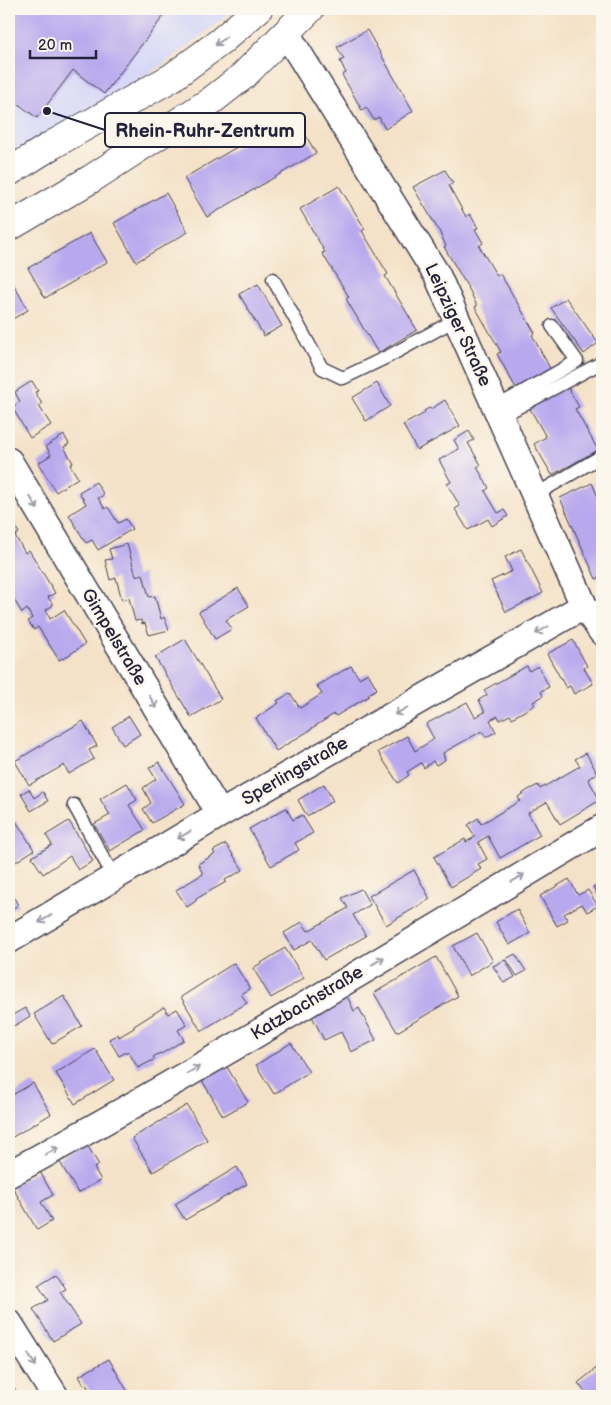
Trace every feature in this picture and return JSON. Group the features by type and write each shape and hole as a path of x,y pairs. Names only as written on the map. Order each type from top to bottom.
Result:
{"street":[{"path":"9,172 52,145 171,78 220,42 258,9"},
{"path":"9,226 91,179 212,101 242,76 310,9"},
{"name":"Leipziger Straße","path":"286,33 437,275 584,606 602,632"},
{"name":"Gimpelstraße","path":"9,461 220,814"},
{"name":"Sperlingstraße","path":"9,940 220,814 584,606"},
{"name":"Katzbachstraße","path":"9,1174 237,1045 602,828"},
{"path":"9,1323 55,1396"}],"lane":[{"path":"272,279 322,368 343,378 389,356 457,319"},
{"path":"498,412 577,361 552,326"},
{"path":"498,412 600,364 602,369"},
{"path":"536,495 602,456"},
{"path":"74,805 114,877"}],"shaded area":[{"path":"9,9 236,9 161,66 9,157"}],"building":[{"path":"9,9 169,9 104,94 73,70 37,118 9,97"},
{"path":"367,30 413,111 385,129 379,117 374,120 366,107 362,110 342,75 346,73 340,61 344,59 337,47"},
{"path":"293,114 316,153 207,217 184,178"},
{"path":"445,170 453,183 449,186 466,217 470,214 478,228 475,229 483,243 479,246 497,276 500,274 535,333 532,335 551,370 517,390 497,354 501,352 475,307 477,306 470,291 444,247 446,246 439,231 413,187"},
{"path":"339,186 365,229 362,231 388,274 385,276 417,330 378,353 346,299 349,297 322,253 325,252 300,209"},
{"path":"166,193 188,232 136,262 114,223"},
{"path":"90,233 107,262 45,298 28,268"},
{"path":"11,280 28,310 9,321 9,281"},
{"path":"258,284 282,326 264,336 239,294"},
{"path":"566,298 598,343 584,354 551,308"},
{"path":"32,381 38,391 35,392 42,404 39,406 51,425 30,438 12,407 20,402 15,392"},
{"path":"377,383 390,406 366,421 352,398"},
{"path":"567,386 579,407 575,409 598,450 552,475 534,444 546,437 529,407"},
{"path":"445,400 460,426 417,450 403,425"},
{"path":"469,431 474,440 468,443 481,465 477,467 489,488 485,491 498,513 504,510 508,516 492,526 488,519 468,530 455,509 460,506 447,484 451,482 439,460 459,449 454,440"},
{"path":"64,435 69,444 64,447 73,463 70,465 78,478 56,492 38,463 51,455 46,446"},
{"path":"96,482 104,495 98,498 105,509 108,507 118,523 126,519 132,529 98,550 92,540 86,543 69,515 86,504 79,492"},
{"path":"592,483 602,506 602,576 596,579 560,498"},
{"path":"9,516 19,533 15,536 25,553 29,550 55,593 48,597 53,605 46,610 50,619 64,610 85,644 63,659 59,660 38,627 34,630 28,621 32,618 27,609 22,613 9,591"},
{"path":"127,544 136,576 143,574 149,597 155,596 161,619 164,617 169,630 149,635 145,623 142,624 141,620 135,621 129,598 122,600 116,578 110,580 105,560 112,559 109,549"},
{"path":"521,549 543,593 506,612 491,581 512,571 505,557"},
{"path":"238,588 249,606 226,620 232,629 215,639 199,612"},
{"path":"185,639 221,699 191,717 155,657"},
{"path":"573,640 587,666 584,668 593,684 574,694 570,686 566,688 547,654"},
{"path":"351,666 359,678 368,673 377,689 368,694 369,696 336,716 334,714 276,751 256,718 279,703 277,701 290,693 300,708 322,694 317,686"},
{"path":"527,666 529,671 538,666 549,687 541,691 543,696 533,702 535,705 512,718 510,715 500,720 498,716 490,720 496,732 486,737 482,731 443,753 445,760 436,765 433,761 424,768 421,763 407,772 409,775 398,783 378,752 407,736 415,751 434,739 426,724 467,702 475,717 485,712 479,700 487,695 484,690"},
{"path":"129,716 140,734 123,745 112,727"},
{"path":"83,721 97,746 89,750 94,759 69,774 64,765 29,785 15,761"},
{"path":"586,753 597,773 588,779 600,800 560,824 547,802 528,813 540,835 500,858 488,836 478,842 487,859 478,864 481,869 451,887 434,857 465,839 466,842 475,837 468,825 478,818 481,824 520,801 518,797 528,790 538,785 540,789 580,766 575,759"},
{"path":"159,762 185,804 152,823 143,809 151,803 143,788 156,779 149,768"},
{"path":"127,783 137,800 129,805 145,830 110,851 94,824 110,815 100,799"},
{"path":"324,784 333,801 307,816 298,800"},
{"path":"29,789 34,798 43,792 48,801 31,811 21,794"},
{"path":"286,808 293,820 302,815 313,833 295,843 299,850 271,866 249,829"},
{"path":"16,821 34,850 11,865 9,861 9,825"},
{"path":"69,821 93,861 78,870 70,856 43,874 32,857 52,845 46,835"},
{"path":"226,844 243,870 196,899 187,907 176,890 203,874 198,864 215,854 213,851"},
{"path":"414,870 430,899 386,925 369,896"},
{"path":"569,879 578,895 588,890 598,906 587,912 582,904 564,914 568,920 557,926 540,896"},
{"path":"602,881 602,902 593,887"},
{"path":"9,888 18,905 9,911"},
{"path":"361,889 370,905 353,915 366,936 324,960 312,940 294,950 284,933 302,922 308,931 348,908 342,898"},
{"path":"517,909 530,933 509,945 496,922"},
{"path":"477,933 493,961 469,976 453,946"},
{"path":"285,948 304,978 271,998 253,968"},
{"path":"515,954 526,971 517,976 506,959"},
{"path":"436,957 458,996 397,1032 374,993"},
{"path":"505,960 515,977 504,983 493,966"},
{"path":"234,963 250,989 241,994 247,1003 201,1031 181,997"},
{"path":"346,994 354,1011 359,1008 376,1040 351,1052 341,1032 324,1040 310,1012"},
{"path":"64,996 82,1026 52,1044 34,1014"},
{"path":"164,1007 168,1014 177,1009 187,1025 178,1030 184,1040 153,1057 155,1059 138,1068 128,1051 119,1056 109,1039 118,1034 119,1037"},
{"path":"25,1008 30,1016 14,1026 9,1017"},
{"path":"291,1043 309,1072 274,1094 256,1065"},
{"path":"95,1049 114,1080 75,1104 56,1073"},
{"path":"224,1062 248,1102 223,1116 200,1077"},
{"path":"33,1083 51,1114 11,1138 9,1133 9,1097"},
{"path":"187,1105 207,1140 153,1172 132,1138"},
{"path":"86,1143 99,1165 94,1168 101,1180 78,1193 58,1159"},
{"path":"237,1167 247,1184 185,1220 175,1204"},
{"path":"39,1170 53,1195 41,1202 52,1221 37,1230 12,1186"},
{"path":"56,1274 66,1289 60,1292 81,1324 53,1341 33,1309 48,1300 38,1285"},
{"path":"109,1359 130,1396 90,1396 88,1393 90,1392 86,1384 84,1385 79,1376"},
{"path":"599,1366 602,1370 602,1396 588,1396 578,1383"},
{"path":"9,1379 19,1396 9,1396"}],"place":[{"name":"Rhein-Ruhr-Zentrum","path":"47,111"}]}
